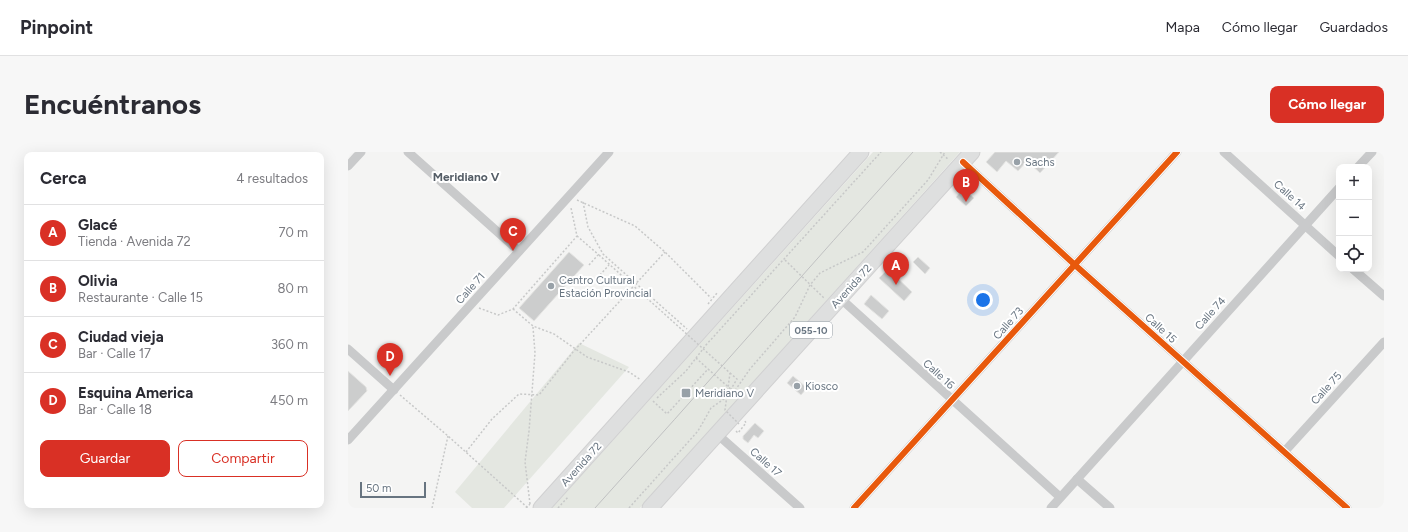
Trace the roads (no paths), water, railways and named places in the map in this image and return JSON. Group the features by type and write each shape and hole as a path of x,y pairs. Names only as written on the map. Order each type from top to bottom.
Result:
{"highway":[{"name":"Avenida 72","path":"535,506 651,394 701,341 721,308 778,255 861,152"},
{"name":"Avenida 72","path":"650,508 967,157"}],"street":[{"path":"348,166 361,152"},
{"path":"408,152 519,251"},
{"name":"Calle 71","path":"348,440 609,152"},
{"name":"Calle 73","path":"854,508 1177,152"},
{"name":"Calle 14","path":"1224,152 1336,253"},
{"path":"1361,164 1372,152"},
{"name":"Calle 15","path":"967,157 1075,265 1285,451 1347,508"},
{"name":"Calle 74","path":"1051,508 1336,191"},
{"path":"1357,272 1384,296"},
{"name":"Calle 16","path":"836,302 953,399 1060,497"},
{"name":"Calle 75","path":"1285,451 1384,342"},
{"path":"348,349 394,390"},
{"name":"Calle 17","path":"717,434 800,508"},
{"path":"1077,479 1110,508"}],"tram line":[{"path":"595,508 913,152"}],"place":[{"name":"Sachs","path":"1017,162"},
{"name":"Olivia","path":"966,202"},
{"name":"Ciudad vieja","path":"513,251"},
{"name":"Glacé","path":"896,285"},
{"name":"Centro Cultural Estación Provincial","path":"551,286"},
{"name":"Esquina America","path":"390,376"},
{"name":"Kiosco","path":"797,386"},
{"name":"Meridiano V","path":"686,393"}],"district":[{"name":"Meridiano V","path":"466,177"}]}
